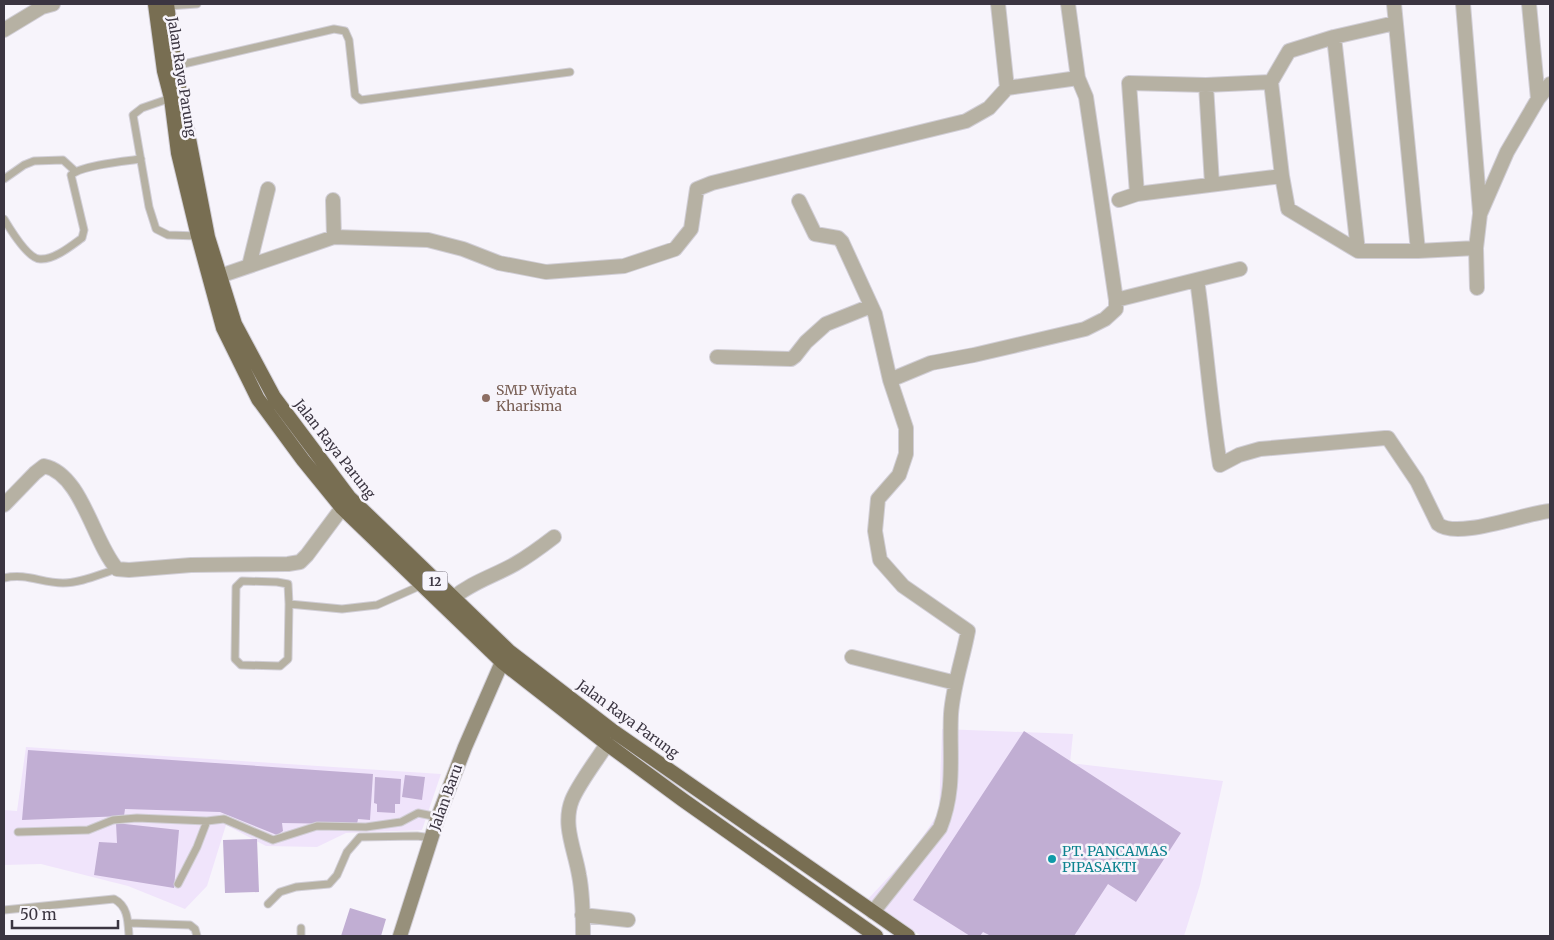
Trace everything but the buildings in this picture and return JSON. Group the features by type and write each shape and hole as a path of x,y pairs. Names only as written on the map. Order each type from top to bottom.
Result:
{"highway":[{"name":"Jalan Raya Parung","path":"163,5 208,237 236,324 274,397 349,496 509,652 613,731 908,936"},
{"name":"Jalan Raya Parung","path":"163,5 164,71 171,98 178,153 223,328 258,398 302,460 342,508 502,662 607,744 683,800 876,936"}],"main road":[{"name":"Jalan Baru","path":"400,936 438,817 465,747 502,662"}],"street":[{"path":"4,30 42,7 52,4"},
{"path":"998,4 1007,88"},
{"path":"890,380 932,363 1085,329 1105,319 1116,309 1086,97 1078,78 1068,4"},
{"path":"1394,4 1418,251"},
{"path":"1462,4 1480,214 1476,248 1477,288"},
{"path":"1529,4 1538,99"},
{"path":"1395,23 1334,38 1289,52 1271,82 1282,176 1288,209 1358,251 1418,251 1476,248"},
{"path":"1334,38 1358,251"},
{"path":"220,276 334,237 428,240 463,249 499,263 546,272 624,266 675,249 691,229 697,189 712,183 966,121 989,108 1007,88 1078,78"},
{"path":"1138,194 1129,83 1206,85 1271,82"},
{"path":"1480,214 1507,152 1538,99 1550,84"},
{"path":"1206,85 1212,184"},
{"path":"1119,200 1138,194 1282,176"},
{"path":"249,266 268,189"},
{"path":"333,200 334,237"},
{"path":"799,201 815,234 838,238 842,242 875,314 890,380 906,428 906,454 899,475 878,499 875,531 880,560 903,586 968,631 956,683 952,713 950,796 946,813 940,828 873,912"},
{"path":"1116,300 1240,270"},
{"path":"1197,280 1206,340 1213,422 1220,465 1239,455 1260,449 1388,438 1413,476 1434,517 1442,528 1474,528 1550,511"},
{"path":"717,357 791,358 826,324 871,306"},
{"path":"4,505 44,466 54,468 61,472 81,500 109,560 117,569 128,570 191,565 288,564 300,562 342,508"},
{"path":"453,598 465,588 529,556 554,537"},
{"path":"852,657 956,683"},
{"path":"583,936 582,890 577,862 571,845 569,810 573,798 607,744"},
{"path":"582,914 628,920"}],"lane":[{"path":"163,5 197,4"},
{"path":"175,66 334,29 345,31 349,40 355,95 361,100 570,72"},
{"path":"171,98 142,108 133,115 149,207 156,229 168,235 198,236"},
{"path":"4,218 30,256 39,260 51,256 70,247 82,238 84,230 71,175 75,171 141,159"},
{"path":"4,178 34,161 63,160 75,171"},
{"path":"4,578 22,576 64,583 117,569"},
{"path":"242,581 288,584 289,604 288,659 280,666 241,665 235,659 236,587 242,581"},
{"path":"289,604 342,609 377,605 422,585"},
{"path":"18,832 88,830 113,820 137,818 207,822 224,819 273,840 317,826 366,827 401,822 418,813 438,817"},
{"path":"178,884 197,847 207,822"},
{"path":"268,904 280,892 296,887 329,884 337,875 347,852 360,837 417,836 432,838"},
{"path":"4,910 114,899 125,907 129,936"},
{"path":"128,923 190,925 196,929 197,936"},
{"path":"300,928 301,936"}],"shaded area":[{"path":"942,729 1073,734 1070,763 1223,781 1200,885 1184,936 921,936 868,899 914,850 939,812"},
{"path":"26,747 441,774 422,830 346,833 317,847 266,846 226,825 207,886 185,909 128,886 41,864 4,865 4,810 17,811"}],"place":[{"name":"SMP Wiyata Kharisma","path":"486,398"},
{"name":"PT. PANCAMAS PIPASAKTI","path":"1052,859"}]}
